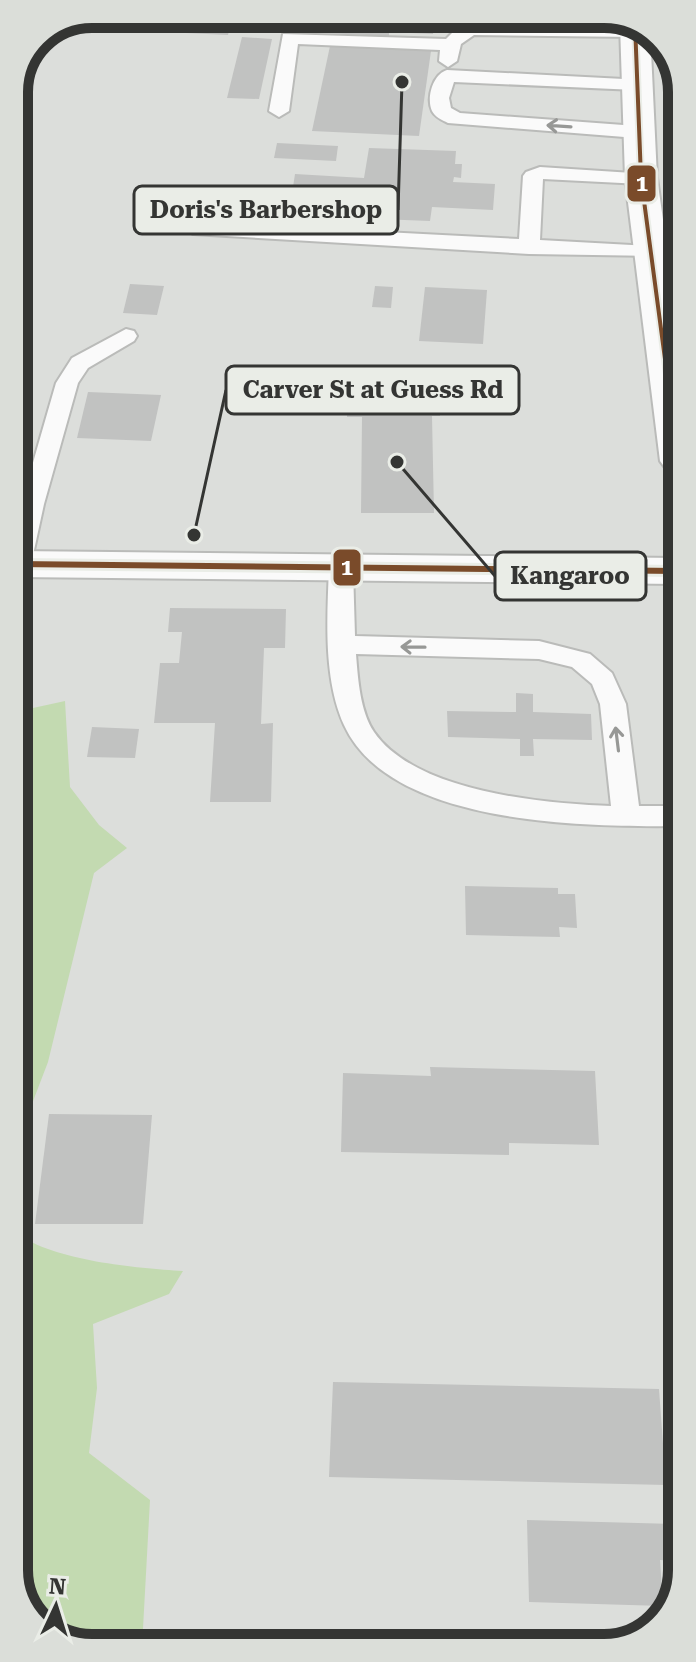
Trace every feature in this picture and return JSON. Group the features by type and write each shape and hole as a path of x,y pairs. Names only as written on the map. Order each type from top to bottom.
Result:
{"main road":[{"path":"635,37 641,178 668,382"},
{"path":"28,564 668,571"}],"lane":[{"path":"553,28 471,29 458,35 449,45 447,76 439,98 442,111 455,119 637,132"},
{"path":"279,111 290,38 449,45"},
{"path":"447,76 636,84"},
{"path":"529,248 533,176 540,173 641,178"},
{"path":"193,228 650,252"},
{"path":"28,520 67,383 80,363 126,336"},
{"path":"341,568 349,702 363,736 391,763 442,790 505,809 571,816 668,816"},
{"path":"344,645 539,650 581,660 603,679 613,704 626,816"}],"green space":[{"path":"65,701 70,787 99,825 127,848 94,873 48,1062 28,1114 28,712 33,708"},
{"path":"28,1240 73,1257 183,1271 169,1294 93,1324 97,1388 89,1453 150,1500 143,1634 80,1633 53,1621 39,1606 31,1591 28,1570"}],"building":[{"path":"187,28 230,28 228,35 186,33"},
{"path":"303,28 434,28 433,34 389,32 389,36 302,32"},
{"path":"242,37 272,39 259,99 227,98"},
{"path":"330,46 431,51 419,136 312,131"},
{"path":"277,143 338,146 336,161 274,158"},
{"path":"369,148 456,151 455,164 462,164 461,178 454,177 453,182 495,184 493,210 432,207 430,221 379,219 381,204 291,200 295,174 364,178"},
{"path":"130,284 164,286 157,315 123,313"},
{"path":"375,286 393,287 391,308 372,307"},
{"path":"425,287 487,290 483,344 419,341"},
{"path":"348,376 439,377 440,416 432,416 434,513 361,513 362,417 347,417"},
{"path":"88,392 161,395 151,441 77,438"},
{"path":"170,608 286,609 285,648 264,648 261,724 273,723 271,802 210,802 215,723 154,723 160,663 179,663 182,632 168,632"},
{"path":"516,693 533,694 533,712 591,714 592,740 533,739 534,756 520,756 520,739 448,737 447,711 516,712"},
{"path":"92,727 139,729 135,758 87,757"},
{"path":"465,886 558,888 558,894 575,894 577,928 559,927 560,937 466,935"},
{"path":"430,1067 595,1071 599,1145 509,1143 509,1155 341,1152 343,1073 431,1076"},
{"path":"49,1114 152,1115 143,1224 35,1224"},
{"path":"333,1382 659,1389 666,1485 329,1477"},
{"path":"527,1520 668,1524 668,1560 660,1560 662,1596 657,1606 529,1602"}],"transit line":[{"name":"1","path":"636,37 641,178 668,379"},
{"name":"1","path":"28,564 668,571"}],"place":[{"name":"Doris's Barbershop","path":"402,82"},
{"name":"Kangaroo","path":"397,462"},
{"name":"Carver St at Guess Rd","path":"194,535"}]}
